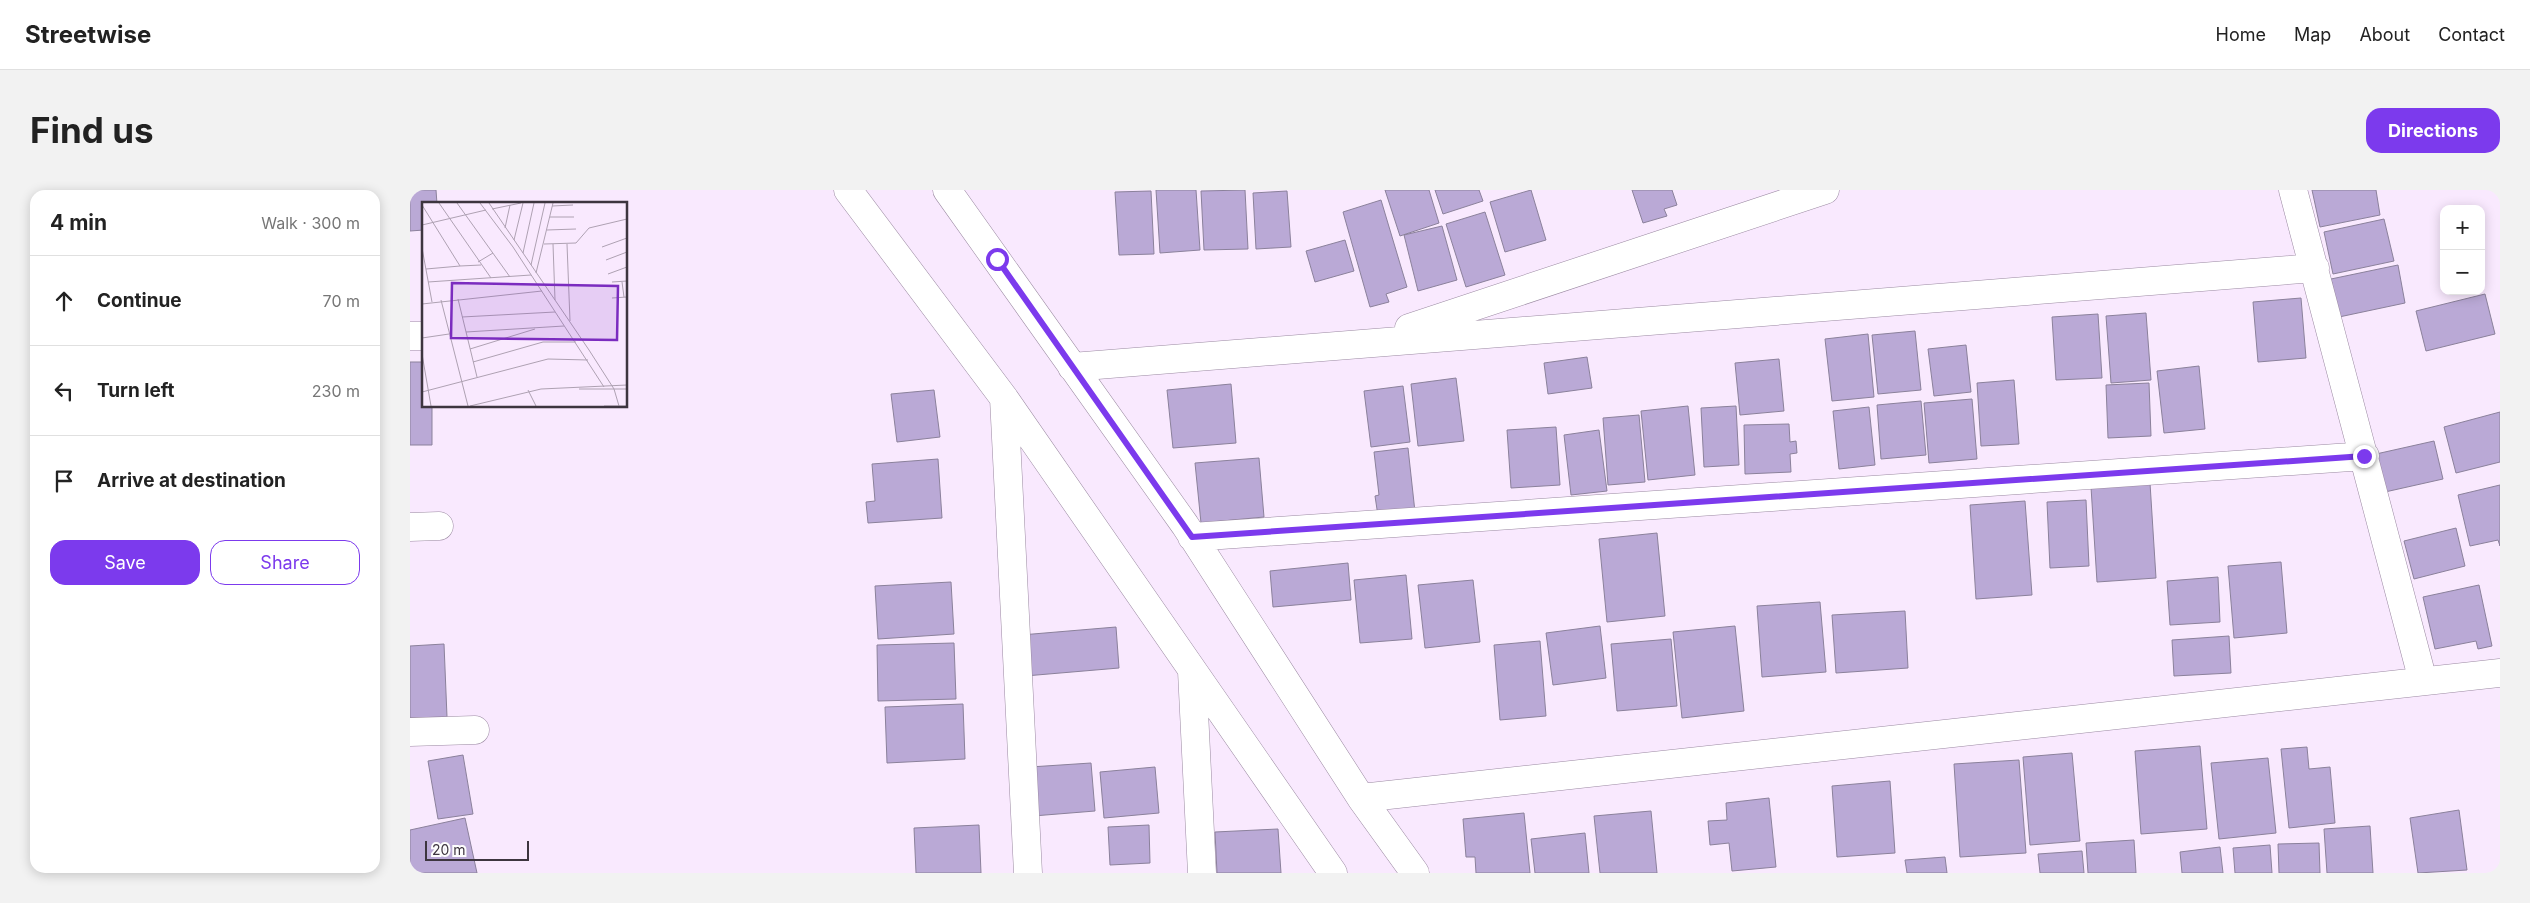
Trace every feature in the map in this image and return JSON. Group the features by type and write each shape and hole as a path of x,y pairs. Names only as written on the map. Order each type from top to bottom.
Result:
{"street":[{"path":"848,190 1004,398 1333,873"},
{"path":"947,190 1192,537 1361,798 1414,873"},
{"path":"1368,341 1825,190"},
{"path":"2293,190 2423,681"},
{"path":"1072,367 1368,341 2315,268"},
{"path":"1004,398 1028,873"},
{"path":"1192,537 2364,456"},
{"path":"410,527 439,526"},
{"path":"1192,671 1202,873"},
{"path":"1361,798 2500,673"},
{"path":"410,732 475,730"}],"building":[{"path":"410,190 436,190 437,202 422,202 422,230 410,231"},
{"path":"1156,190 1196,190 1200,250 1160,253"},
{"path":"1245,190 1248,249 1204,250 1201,191"},
{"path":"1385,190 1429,190 1439,223 1400,236"},
{"path":"1435,190 1479,190 1483,201 1443,214"},
{"path":"1531,190 1546,240 1505,252 1490,202"},
{"path":"1632,190 1672,190 1677,205 1664,209 1667,216 1643,223"},
{"path":"2312,190 2376,190 2380,215 2320,227"},
{"path":"1151,191 1154,254 1119,255 1115,192"},
{"path":"1287,191 1291,247 1256,249 1253,193"},
{"path":"1381,200 1407,287 1386,294 1389,302 1370,307 1343,212"},
{"path":"1485,212 1505,275 1466,287 1446,224"},
{"path":"2384,219 2394,261 2333,274 2324,232"},
{"path":"1442,226 1457,280 1418,291 1404,235"},
{"path":"1345,240 1354,271 1315,282 1306,251"},
{"path":"2398,265 2405,303 2339,317 2331,279"},
{"path":"2485,294 2495,334 2426,351 2416,311"},
{"path":"2301,298 2306,358 2258,362 2253,302"},
{"path":"2146,313 2151,380 2111,383 2106,316"},
{"path":"2098,314 2102,378 2056,380 2052,317"},
{"path":"1915,331 1921,390 1878,394 1872,335"},
{"path":"1868,334 1874,397 1832,401 1825,339"},
{"path":"1966,345 1971,392 1934,396 1928,349"},
{"path":"1587,357 1592,388 1548,394 1544,363"},
{"path":"1779,359 1784,411 1740,415 1735,363"},
{"path":"410,362 422,362 422,408 432,408 432,445 410,445"},
{"path":"2199,366 2205,429 2164,433 2157,371"},
{"path":"1456,378 1464,441 1418,446 1411,384"},
{"path":"2014,380 2019,444 1981,446 1977,383"},
{"path":"2149,383 2151,436 2108,438 2106,385"},
{"path":"1231,384 1236,443 1173,448 1167,390"},
{"path":"1403,386 1410,442 1371,447 1364,391"},
{"path":"934,390 940,437 897,442 891,394"},
{"path":"1972,399 1977,459 1929,463 1924,403"},
{"path":"1921,401 1926,455 1881,459 1877,405"},
{"path":"1688,406 1695,475 1648,480 1641,411"},
{"path":"1736,406 1739,465 1704,467 1701,408"},
{"path":"1869,407 1875,465 1839,469 1833,411"},
{"path":"2500,412 2500,462 2456,473 2444,427"},
{"path":"1639,415 1645,482 1608,485 1603,418"},
{"path":"1789,424 1790,442 1796,441 1797,453 1790,454 1791,472 1745,474 1744,425"},
{"path":"1556,427 1560,485 1511,488 1507,430"},
{"path":"1599,430 1607,491 1571,495 1564,435"},
{"path":"2434,441 2443,479 2385,492 2376,454"},
{"path":"1408,448 1415,512 1378,516 1375,496 1379,495 1374,452"},
{"path":"1259,458 1264,517 1201,523 1195,463"},
{"path":"938,459 942,518 868,523 866,502 875,501 872,464"},
{"path":"2150,483 2156,578 2097,582 2091,487"},
{"path":"2500,485 2500,546 2498,540 2470,546 2458,495"},
{"path":"2086,500 2089,566 2050,568 2047,502"},
{"path":"2025,501 2032,595 1976,599 1970,505"},
{"path":"2456,528 2465,566 2414,579 2404,541"},
{"path":"1657,533 1665,616 1607,622 1599,539"},
{"path":"2281,562 2287,633 2234,638 2228,566"},
{"path":"1348,563 1351,600 1273,607 1270,571"},
{"path":"1406,575 1412,639 1360,643 1354,580"},
{"path":"2218,577 2220,622 2170,625 2167,581"},
{"path":"1473,580 1480,642 1425,648 1418,585"},
{"path":"951,582 954,634 878,639 875,586"},
{"path":"2479,585 2492,646 2478,649 2476,641 2435,649 2423,597"},
{"path":"1820,602 1826,672 1762,677 1757,606"},
{"path":"1905,611 1908,668 1836,673 1832,615"},
{"path":"1600,626 1606,678 1553,685 1546,633"},
{"path":"1735,626 1744,711 1682,718 1673,632"},
{"path":"1116,627 1119,668 1025,676 1021,635"},
{"path":"2229,636 2231,673 2174,676 2172,640"},
{"path":"1671,639 1677,706 1617,711 1611,644"},
{"path":"1540,641 1546,716 1500,720 1494,645"},
{"path":"954,643 956,699 878,701 877,645"},
{"path":"444,644 447,717 410,718 410,646"},
{"path":"963,704 965,759 887,763 885,707"},
{"path":"2200,746 2207,829 2141,834 2135,751"},
{"path":"2307,747 2309,769 2330,767 2335,823 2289,828 2281,749"},
{"path":"2072,753 2080,841 2030,845 2023,757"},
{"path":"463,755 473,814 438,819 428,761"},
{"path":"2268,758 2276,833 2219,839 2211,763"},
{"path":"2019,760 2026,853 1960,857 1954,764"},
{"path":"1091,763 1095,811 1033,816 1030,767"},
{"path":"1155,767 1159,813 1104,818 1100,772"},
{"path":"1890,781 1895,853 1837,857 1832,786"},
{"path":"1769,798 1776,867 1732,871 1729,843 1710,845 1708,821 1727,820 1726,803"},
{"path":"2459,810 2467,870 2418,873 2410,818"},
{"path":"1651,811 1657,873 1600,873 1594,816"},
{"path":"1524,813 1530,873 1476,873 1475,857 1466,857 1463,819"},
{"path":"465,818 477,873 410,873 410,830"},
{"path":"979,825 981,873 916,873 914,828"},
{"path":"1149,825 1150,863 1110,865 1108,827"},
{"path":"2370,826 2373,873 2327,873 2324,829"},
{"path":"1278,829 1281,873 1217,873 1215,832"},
{"path":"1585,833 1589,873 1535,873 1531,839"},
{"path":"2134,840 2136,873 2088,873 2086,843"},
{"path":"2319,843 2320,873 2279,873 2278,844"},
{"path":"2270,845 2272,873 2235,873 2233,848"},
{"path":"2220,847 2223,873 2182,873 2180,852"},
{"path":"2082,851 2084,873 2040,873 2038,854"},
{"path":"1945,857 1947,873 1907,873 1905,860"}],"route":[{"path":"997,259 1192,537 2364,456"}]}
